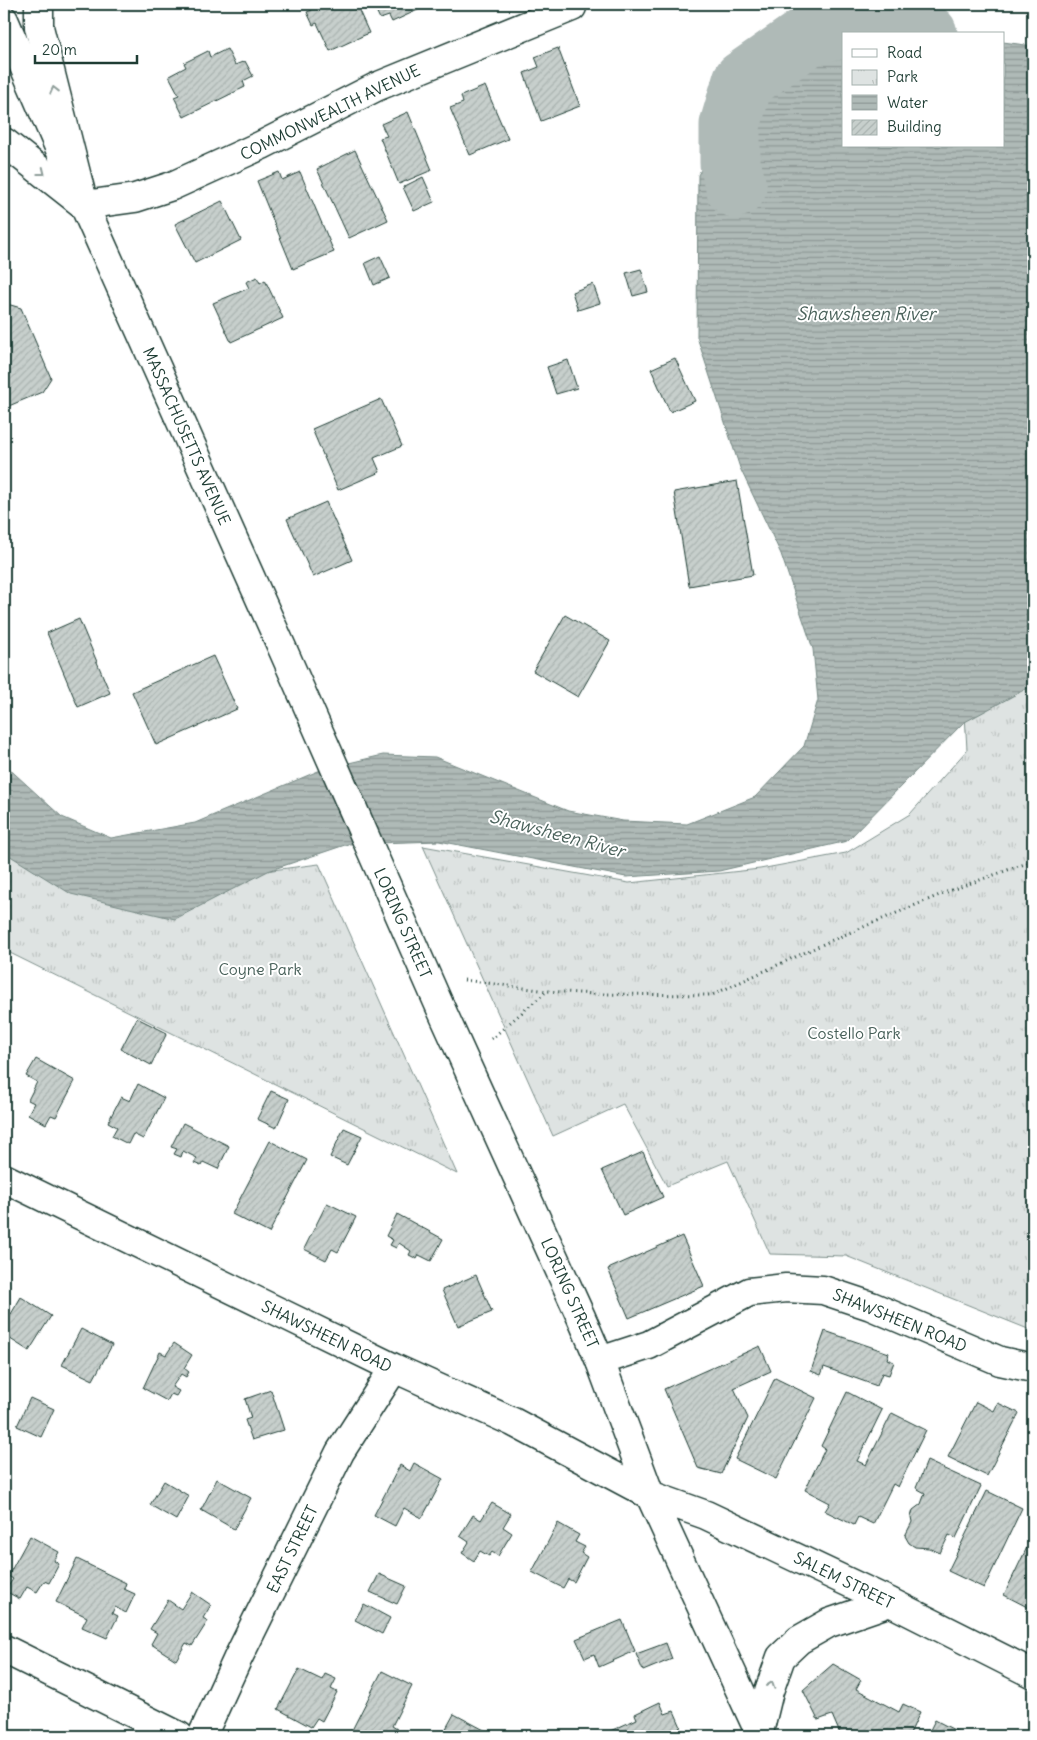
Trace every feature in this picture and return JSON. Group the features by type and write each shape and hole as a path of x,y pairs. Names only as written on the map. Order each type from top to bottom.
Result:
{"main road":[{"path":"39,4 39,28 84,205"},
{"name":"COMMONWEALTH AVENUE","path":"84,205 134,198 172,186 262,145 376,87 572,6"},
{"name":"MASSACHUSETTS AVENUE","path":"4,20 371,852"},
{"path":"4,142 84,205"},
{"name":"LORING STREET","path":"371,852 600,1361 650,1495 760,1734"},
{"name":"SHAWSHEEN ROAD","path":"4,1178 394,1368 512,1422 650,1495"},
{"name":"SHAWSHEEN ROAD","path":"600,1361 649,1345 749,1292 786,1288 823,1290 879,1309 1000,1361 1033,1368"},
{"name":"EAST STREET","path":"202,1736 237,1660 340,1452 394,1368"},
{"name":"SALEM STREET","path":"650,1495 706,1515 890,1602 1033,1674"},
{"path":"760,1734 769,1691 781,1657 799,1640 829,1623 890,1602"},
{"path":"4,1649 179,1736"}],"path":[{"path":"464,980 547,991 596,994 712,995 830,940 949,891 1033,861"},
{"path":"491,1039 547,991"}],"green space":[{"name":"Costello Park","path":"1033,136 1033,1331 846,1256 770,1254 728,1161 667,1186 623,1104 553,1136 423,846 629,883 760,869 846,853 910,814 967,750 963,679 843,148 1004,148 1004,146"},
{"name":"Coyne Park","path":"4,825 179,882 319,864 457,1174 4,950"}],"water":[{"name":"Shawsheen River","path":"1004,42 1033,46 1033,685 963,723 847,841 719,871 626,877 439,841 348,844 268,871 175,919 71,894 4,852 4,764 62,817 111,838 195,823 323,769 383,755 435,757 568,811 623,821 687,824 755,797 804,746 818,700 813,649 781,554 740,468 697,337 698,175 742,94 777,70 831,46 842,45 842,148 1004,148"}],"building":[{"path":"309,4 356,4 369,33 330,51 317,23 313,25 307,12 312,10"},
{"path":"373,4 420,4 422,8 392,22 389,16 380,19"},
{"path":"558,48 580,106 541,121 524,73 539,67 535,57"},
{"path":"227,49 235,65 245,61 253,76 243,81 245,87 184,117 174,97 179,95 169,76 186,67 184,63 208,51 210,57"},
{"path":"485,86 508,139 470,155 450,108 463,103 461,96"},
{"path":"408,112 432,170 399,184 380,138 387,136 381,124"},
{"path":"355,150 388,220 349,238 317,169"},
{"path":"279,172 282,180 300,172 334,252 293,269 257,181"},
{"path":"423,177 434,202 414,211 403,187"},
{"path":"222,201 241,240 195,263 175,224"},
{"path":"380,256 390,278 374,285 365,263"},
{"path":"641,269 648,292 633,296 626,273"},
{"path":"257,277 260,283 265,280 283,318 231,342 213,303 249,288 246,282"},
{"path":"593,284 600,303 578,310 572,292"},
{"path":"7,304 21,308 51,378 42,392 4,408 4,305"},
{"path":"675,358 695,401 670,412 651,369"},
{"path":"568,360 577,388 556,394 547,367"},
{"path":"381,399 402,446 374,458 380,472 338,490 312,429"},
{"path":"737,481 753,575 689,586 674,492"},
{"path":"326,502 352,560 313,577 287,519"},
{"path":"565,615 610,641 578,697 533,671"},
{"path":"79,619 110,693 78,707 47,633"},
{"path":"213,656 237,709 156,745 132,692"},
{"path":"137,1018 167,1033 151,1065 121,1049"},
{"path":"36,1059 75,1081 56,1117 51,1115 46,1124 28,1114 34,1103 28,1100 37,1082 26,1076"},
{"path":"138,1084 164,1098 143,1139 133,1134 128,1144 112,1136 117,1127 108,1122 121,1097 130,1101"},
{"path":"271,1091 289,1099 276,1128 257,1119"},
{"path":"183,1123 229,1146 218,1169 203,1162 201,1166 194,1163 197,1158 183,1151 181,1157 174,1154 177,1149 171,1147"},
{"path":"344,1128 362,1136 347,1165 330,1157"},
{"path":"270,1141 307,1160 269,1233 232,1214"},
{"path":"643,1152 663,1197 623,1215 602,1170"},
{"path":"327,1203 356,1217 338,1252 332,1249 326,1260 304,1249"},
{"path":"397,1214 443,1239 431,1261 419,1255 417,1259 409,1255 411,1251 399,1243 396,1248 390,1245 393,1240 386,1236"},
{"path":"682,1236 704,1286 629,1318 608,1269"},
{"path":"476,1275 492,1312 458,1326 442,1290"},
{"path":"21,1297 51,1316 29,1351 4,1335 4,1310 11,1314"},
{"path":"81,1329 112,1345 93,1380 62,1365"},
{"path":"825,1331 889,1353 887,1359 894,1362 889,1375 882,1373 877,1386 824,1367 821,1375 811,1371"},
{"path":"174,1343 192,1355 184,1368 189,1372 186,1377 181,1374 172,1387 179,1391 176,1396 171,1394 167,1401 143,1388 160,1352 166,1355"},
{"path":"760,1346 771,1371 734,1388 748,1418 721,1474 698,1468 664,1389"},
{"path":"775,1378 816,1398 776,1479 735,1459"},
{"path":"271,1390 284,1430 252,1440 245,1420 251,1418 245,1399"},
{"path":"847,1392 882,1410 857,1461 866,1465 892,1413 926,1430 898,1487 893,1484 873,1524 858,1517 854,1525 825,1511 830,1503 805,1490 825,1449 821,1446"},
{"path":"30,1398 54,1409 41,1437 17,1426"},
{"path":"976,1402 994,1411 998,1403 1019,1413 987,1476 948,1457"},
{"path":"927,1461 981,1486 956,1538 949,1535 940,1553 929,1548 915,1547 909,1543 905,1536 912,1522 913,1510 921,1504 925,1493 916,1488"},
{"path":"414,1463 443,1479 422,1518 404,1508 395,1526 374,1515 400,1465 410,1471"},
{"path":"217,1479 251,1498 234,1529 201,1510"},
{"path":"164,1481 189,1496 176,1520 150,1505"},
{"path":"987,1491 1022,1508 984,1588 948,1571"},
{"path":"492,1503 511,1514 503,1527 512,1533 498,1556 492,1552 489,1556 480,1551 474,1561 462,1553 469,1542 460,1536 473,1515 481,1520"},
{"path":"558,1523 579,1535 575,1542 585,1547 581,1553 587,1557 574,1582 568,1579 563,1588 532,1572"},
{"path":"1033,1535 1033,1610 1004,1595"},
{"path":"30,1536 59,1552 54,1561 59,1564 49,1583 44,1581 37,1592 27,1587 20,1599 5,1591 13,1579 8,1576"},
{"path":"77,1559 126,1583 124,1589 135,1594 126,1613 115,1607 112,1613 118,1616 107,1638 82,1627 87,1617 56,1602"},
{"path":"379,1574 406,1586 397,1604 370,1592"},
{"path":"192,1592 211,1605 203,1618 208,1621 192,1646 186,1643 176,1660 151,1644 157,1633 150,1629 168,1600 181,1609"},
{"path":"364,1604 390,1618 382,1634 355,1620"},
{"path":"622,1620 635,1651 599,1667 594,1654 585,1658 576,1639"},
{"path":"666,1643 672,1659 643,1671 636,1654"},
{"path":"833,1664 861,1680 856,1689 899,1712 903,1704 920,1712 909,1736 841,1736 832,1715 818,1720 803,1690"},
{"path":"299,1669 322,1680 325,1674 336,1679 331,1689 337,1692 322,1721 317,1718 311,1727 278,1709"},
{"path":"382,1671 412,1686 392,1726 397,1729 393,1736 349,1736"},
{"path":"660,1702 665,1714 674,1711 681,1727 672,1731 675,1736 610,1736 608,1732 637,1719 635,1714"},
{"path":"454,1714 486,1731 483,1736 435,1736 438,1731 443,1734"},
{"path":"935,1720 966,1736 927,1736"}],"waterway":[{"name":"Shawsheen River","path":"736,187 730,163 730,125 743,81 812,33 898,21 923,32"}]}
